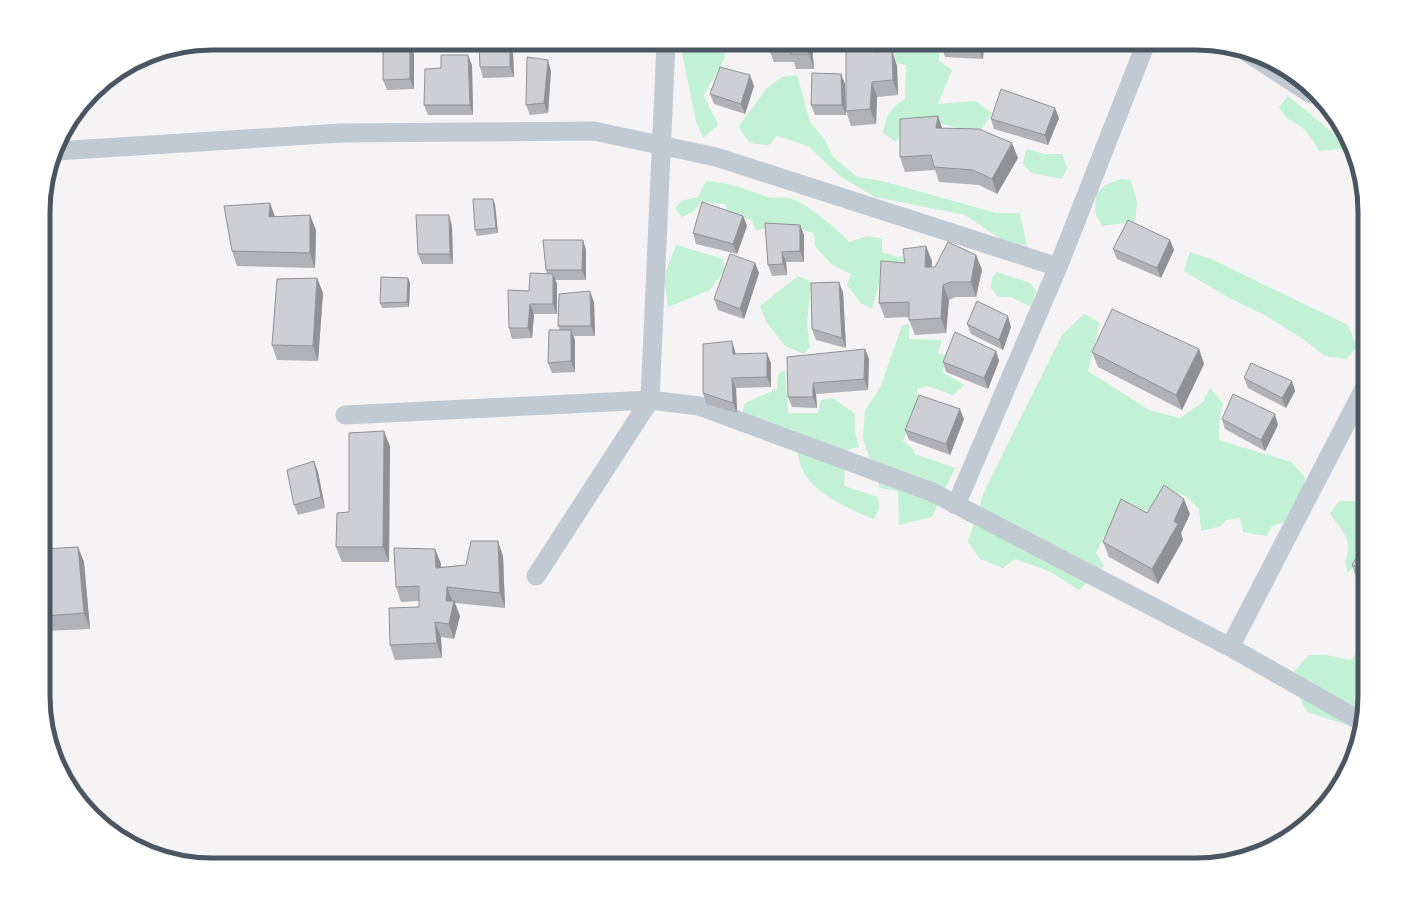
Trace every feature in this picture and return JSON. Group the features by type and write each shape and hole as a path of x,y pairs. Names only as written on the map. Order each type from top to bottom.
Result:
{"street":[{"path":"536,576 650,400 660,145 666,50"},
{"path":"956,505 1058,267 1143,50"},
{"path":"1279,73 1298,85"},
{"path":"62,151 349,133 594,131 716,157 1058,267"},
{"path":"345,415 650,400 699,406 932,492 1230,647 1357,719"},
{"path":"1230,647 1358,400"}],"green space":[{"path":"681,50 724,50 725,58 704,95 718,125 703,138 696,121"},
{"path":"886,50 939,50 939,61 952,70 938,104 975,101 992,113 981,130 958,128 931,121 908,122 896,142 883,133 886,121 892,109 905,99 906,65 888,61"},
{"path":"797,75 810,122 825,140 832,156 857,177 882,181 996,213 1020,213 1027,246 1005,242 965,215 875,197 841,177 808,146 777,136 769,145 750,142 739,126 767,88 782,77"},
{"path":"1288,96 1339,137 1345,148 1319,151 1306,132 1286,117 1279,107"},
{"path":"1026,149 1044,154 1062,154 1067,168 1062,179 1031,173 1023,164"},
{"path":"1121,179 1131,180 1137,203 1135,222 1102,226 1095,213 1096,194 1105,185"},
{"path":"706,181 730,185 768,197 787,198 800,202 823,218 849,242 868,236 882,239 882,252 897,257 906,256 904,268 885,272 879,283 872,309 861,303 847,285 851,274 831,264 815,246 814,233 798,229 785,229 778,223 756,231 751,219 737,218 727,214 726,204 701,202 694,211 682,217 675,209 681,201 698,197"},
{"path":"676,245 723,259 725,269 710,290 668,307 664,277"},
{"path":"1190,252 1211,259 1348,325 1357,347 1346,359 1325,356 1303,339 1263,314 1229,298 1184,271"},
{"path":"997,272 1030,283 1036,291 1031,307 1011,297 998,297 991,288 992,277"},
{"path":"798,276 811,282 807,324 810,347 804,354 785,346 767,323 760,306"},
{"path":"1084,314 1100,323 1088,371 1149,410 1180,418 1203,402 1210,388 1223,403 1219,424 1219,440 1291,462 1304,476 1312,509 1288,521 1272,526 1267,536 1243,532 1240,518 1226,520 1221,526 1201,531 1199,509 1184,495 1164,493 1157,503 1145,511 1119,507 1096,553 1104,566 1079,590 1049,571 1015,559 1003,568 980,559 968,542 984,492 1062,335"},
{"path":"909,324 909,339 942,340 938,353 949,356 942,372 965,385 953,395 928,386 917,389 918,404 903,441 912,448 915,454 955,468 932,517 899,525 898,491 880,488 863,439 865,410 880,388 902,326"},
{"path":"785,370 788,413 818,413 821,400 833,398 855,414 855,432 859,447 845,451 844,486 878,497 879,509 874,519 842,505 820,491 811,483 804,473 800,463 794,429 757,436 738,429 745,403 777,389 778,374"},
{"path":"1339,501 1355,501 1358,505 1358,559 1348,573 1346,568 1348,545 1346,537 1330,514"},
{"path":"1358,651 1358,707 1355,727 1307,712 1289,677 1309,655 1326,655 1351,660"}],"building":[{"path":"383,50 410,50 410,79 383,80"},
{"path":"479,50 510,50 510,67 480,67"},
{"path":"790,50 808,50 809,54 791,54"},
{"path":"846,50 875,50 875,52 892,51 893,80 872,82 870,109 846,111"},
{"path":"441,55 468,55 470,105 424,105 425,69 441,68"},
{"path":"527,57 548,60 544,103 526,105"},
{"path":"720,67 750,75 741,104 710,94"},
{"path":"812,73 841,74 842,105 811,105"},
{"path":"1001,89 1055,108 1045,135 991,119"},
{"path":"938,116 936,128 979,129 1012,143 992,179 973,170 934,167 931,155 900,157 900,119"},
{"path":"473,199 493,199 496,228 475,230"},
{"path":"702,202 743,216 733,244 693,233"},
{"path":"270,203 269,217 310,215 310,253 232,251 224,206"},
{"path":"416,215 449,215 450,254 418,254"},
{"path":"1128,220 1170,240 1157,268 1113,249"},
{"path":"765,223 800,225 800,251 782,252 783,264 768,265"},
{"path":"543,240 583,240 582,270 546,270"},
{"path":"948,242 976,255 971,282 951,282 943,285 941,318 909,320 909,302 879,303 881,261 905,263 903,249 926,246 925,267 935,267"},
{"path":"730,254 755,263 740,309 714,299"},
{"path":"530,273 553,274 553,304 530,304 528,328 509,328 508,290 529,291"},
{"path":"381,277 408,278 407,302 380,303"},
{"path":"317,278 313,346 272,345 277,279"},
{"path":"839,282 842,338 812,329 811,283"},
{"path":"590,291 591,326 558,326 559,294"},
{"path":"977,301 1008,316 999,340 967,324"},
{"path":"1112,309 1199,349 1176,395 1092,352"},
{"path":"549,330 571,330 571,361 548,363"},
{"path":"955,332 996,351 984,378 943,362"},
{"path":"732,341 733,354 767,353 767,377 732,378 733,403 703,393 703,344"},
{"path":"865,349 864,379 813,383 813,397 788,397 787,357"},
{"path":"1251,363 1292,381 1282,398 1244,378"},
{"path":"1233,394 1275,414 1261,440 1222,419"},
{"path":"919,395 960,409 946,444 905,430"},
{"path":"384,431 383,547 336,547 337,513 349,512 349,433"},
{"path":"314,461 321,497 294,505 287,470"},
{"path":"1164,485 1184,499 1174,521 1178,524 1152,569 1103,542 1121,499 1147,513"},
{"path":"471,541 498,541 500,593 447,587 446,601 454,601 449,624 435,622 437,643 390,645 389,608 419,607 419,586 396,587 394,548 435,549 436,568 466,565"},
{"path":"78,547 84,613 50,616 50,549"},
{"path":"1358,555 1358,568 1352,565"}]}
